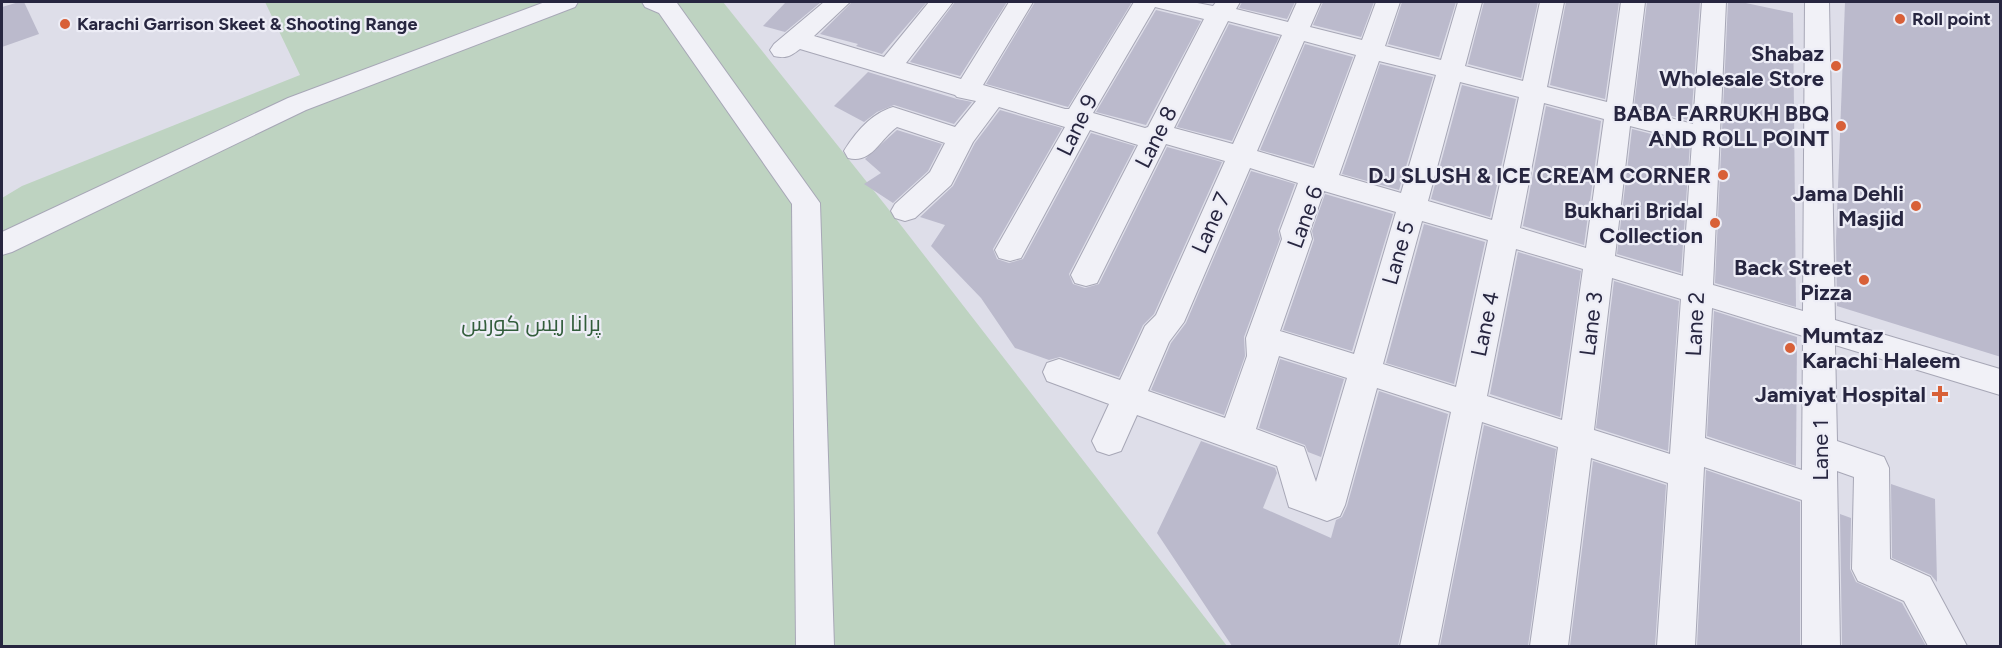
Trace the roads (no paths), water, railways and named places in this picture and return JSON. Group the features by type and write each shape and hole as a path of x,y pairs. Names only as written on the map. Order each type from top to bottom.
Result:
{"street":[{"path":"4,234 307,85 527,2"},
{"path":"4,234 297,104 566,2"},
{"path":"654,2 668,8 806,203 815,646"},
{"path":"838,2 787,46 889,68 1065,118 1077,117 1146,138 1158,133 2001,382"},
{"path":"889,68 941,2"},
{"path":"905,211 941,178 961,139 1021,2"},
{"name":"Lane 9","path":"1010,249 1079,126 1077,117 1146,2"},
{"path":"1163,2 1225,8 1296,31 1370,51 1707,136"},
{"name":"Lane 7","path":"1109,441 1156,335 1168,322 1309,2"},
{"name":"Lane 6","path":"1236,437 1263,356 1262,338 1297,239 1295,231 1312,183 1326,173 1388,2"},
{"name":"Lane 5","path":"1236,437 1292,457 1302,496 1327,505 1470,2"},
{"name":"Lane 4","path":"1419,646 1552,2"},
{"name":"Lane 3","path":"1550,646 1633,2"},
{"name":"Lane 2","path":"1676,646 1714,2"},
{"name":"Lane 1","path":"1809,3 1819,328 1821,646"},
{"name":"Lane 8","path":"1086,275 1216,19 1225,8"},
{"path":"858,151 876,129 893,116 961,139"},
{"path":"1262,338 1576,439 1687,460 1820,491"},
{"path":"1059,372 1236,437"},
{"path":"1820,450 1872,468 1871,569 1917,589 1948,646"}],"place":[{"name":"Roll point","path":"1900,19"},
{"name":"Karachi Garrison Skeet & Shooting Range","path":"65,24"},
{"name":"Shabaz Wholesale Store","path":"1836,66"},
{"name":"BABA FARRUKH BBQ AND ROLL POINT","path":"1841,126"},
{"name":"DJ SLUSH & ICE CREAM CORNER","path":"1723,175"},
{"name":"Jama Dehli Masjid","path":"1916,206"},
{"name":"Bukhari Bridal Collection","path":"1715,223"},
{"name":"Back Street Pizza","path":"1864,280"},
{"name":"Mumtaz Karachi Haleem","path":"1790,348"},
{"name":"Jamiyat Hospital","path":"1940,394"}],"park label":[{"name":"پرانا ریس کورس","path":"531,323"}]}
